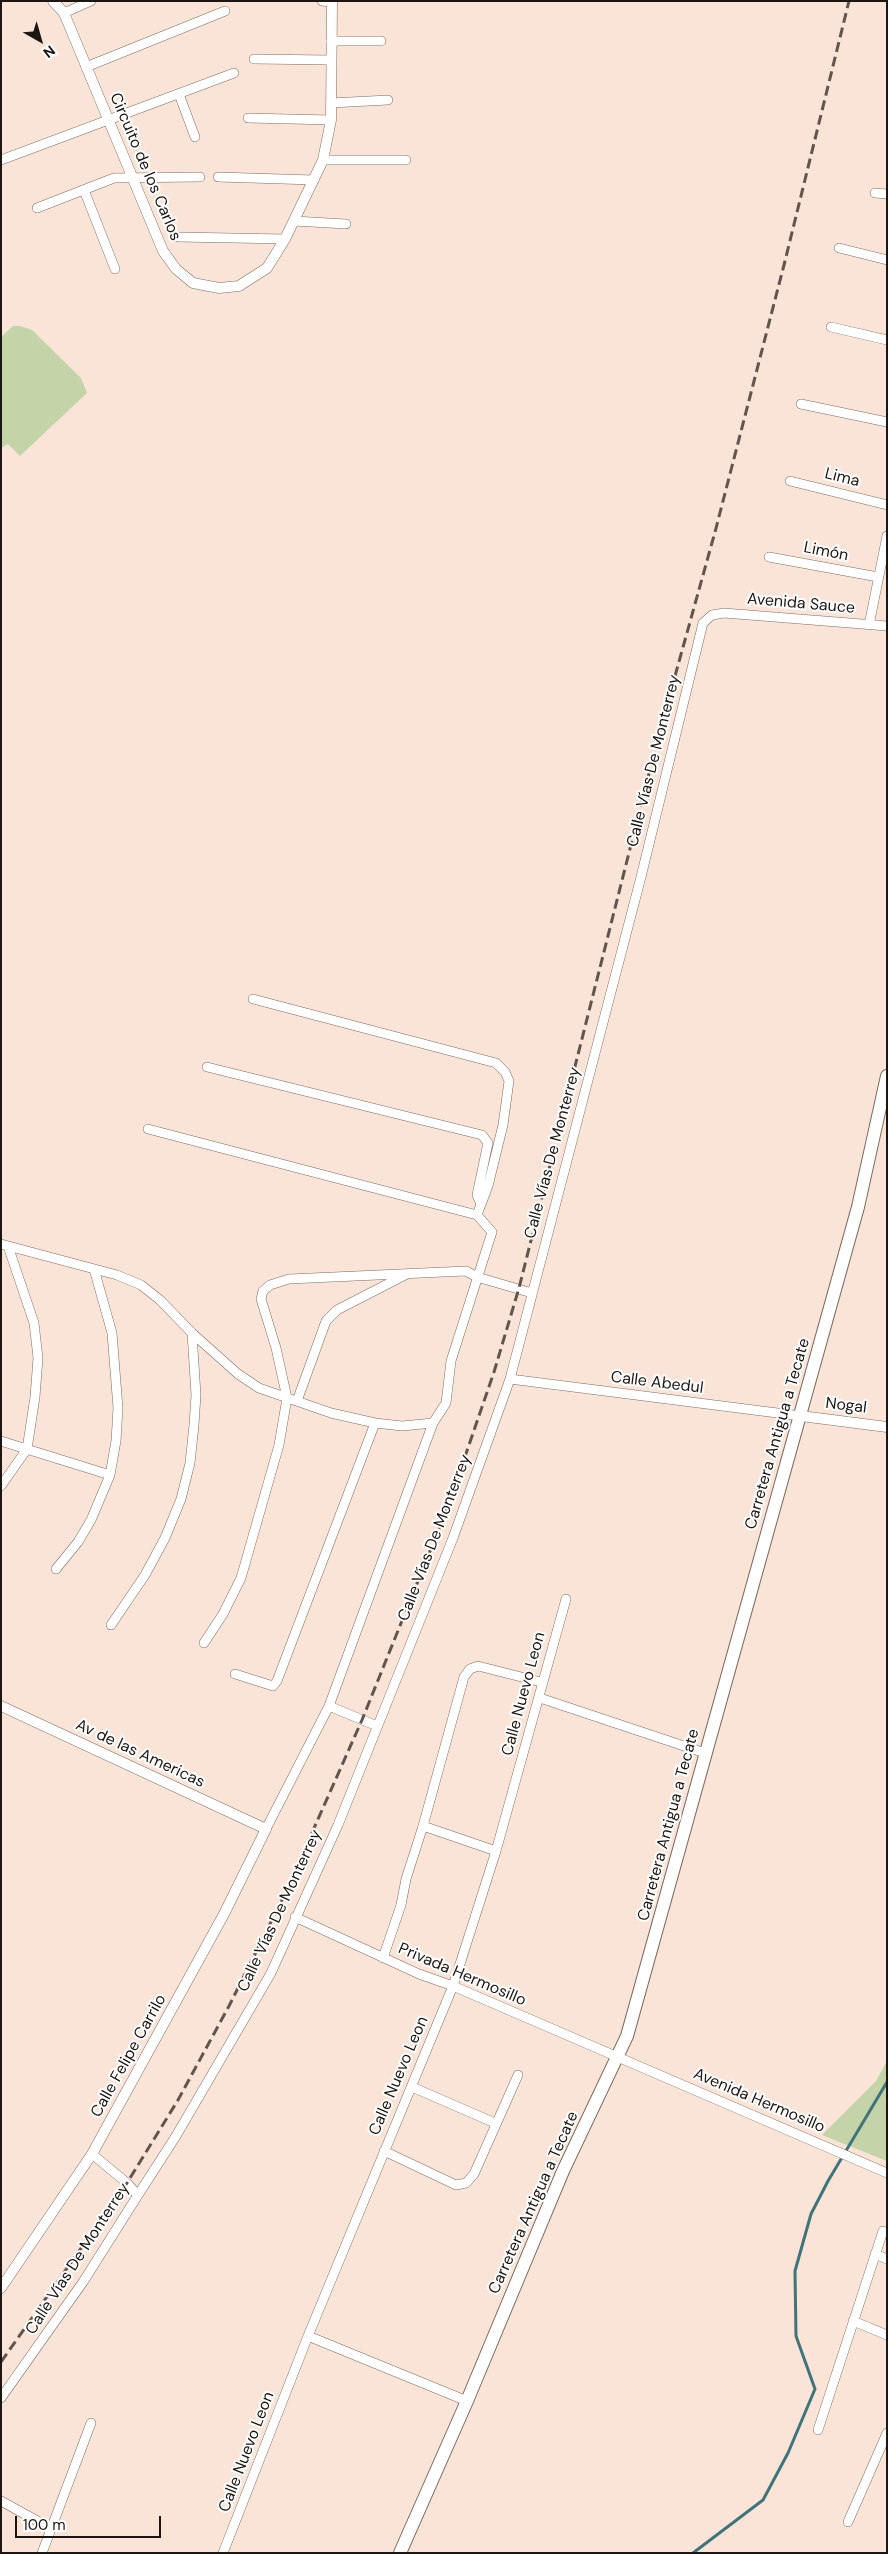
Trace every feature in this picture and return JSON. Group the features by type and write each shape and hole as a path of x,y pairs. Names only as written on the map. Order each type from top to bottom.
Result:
{"main road":[{"name":"Carretera Antigua a Tecate","path":"400,2553 467,2401 563,2171 627,2036 801,1416 869,1164 887,1076"}],"street":[{"name":"Circuito de los Carlos","path":"54,1 64,13 163,251 176,269 193,283 218,288 239,286 267,268 285,239 323,160 331,120 332,2"},
{"path":"64,13 91,1"},
{"path":"322,1 332,2"},
{"path":"86,67 225,11"},
{"path":"331,41 380,41"},
{"path":"254,58 331,60"},
{"path":"1,160 234,74"},
{"path":"179,94 195,137"},
{"path":"331,103 388,100"},
{"path":"248,118 331,120"},
{"path":"323,160 406,160"},
{"path":"37,208 114,178 200,177"},
{"path":"218,177 314,180"},
{"path":"84,190 115,269"},
{"path":"875,193 887,194"},
{"path":"294,221 346,224"},
{"path":"178,236 285,239"},
{"path":"839,248 887,260"},
{"path":"831,327 887,340"},
{"path":"801,404 887,422"},
{"name":"Lima","path":"790,481 887,505"},
{"path":"869,625 887,536"},
{"name":"Limón","path":"769,557 878,577"},
{"name":"Avenida Sauce","path":"712,614 724,613 887,626"},
{"name":"Calle Vías De Monterrey","path":"1,2398 73,2297 138,2195 250,2011 271,1973 338,1825 453,1538 510,1379 641,877 703,623 712,614"},
{"path":"253,999 496,1063 506,1072 509,1081 503,1125 488,1186 480,1202 477,1215"},
{"path":"207,1067 482,1135 488,1143 477,1195 480,1202"},
{"path":"148,1129 477,1215 492,1232 451,1361 446,1403 433,1423 329,1706 266,1829"},
{"path":"5,1245 117,1275 141,1285 160,1300 192,1333 238,1374 259,1388 375,1423 402,1426 433,1423"},
{"path":"1,1486 27,1449 36,1397 38,1358 34,1323 5,1245"},
{"path":"56,1569 78,1542 87,1527 110,1475 116,1441 118,1408 112,1333 94,1269"},
{"path":"204,1643 241,1578 279,1445 287,1398 261,1299 263,1291 270,1285 289,1279 466,1271 477,1277 532,1293"},
{"path":"297,1401 326,1321 337,1310 409,1273"},
{"path":"111,1625 146,1575 165,1538 181,1499 190,1464 196,1395 192,1333"},
{"name":"Calle Abedul","path":"510,1379 801,1416"},
{"name":"Nogal","path":"801,1416 887,1427"},
{"path":"236,1674 273,1686 277,1681 375,1423"},
{"path":"1,1440 110,1475"},
{"name":"Calle Nuevo Leon","path":"223,2553 308,2336 452,1986 496,1851 540,1698 541,1682 566,1599"},
{"path":"383,1958 401,1905 406,1879 423,1826 464,1676 470,1669 478,1666 541,1682"},
{"path":"540,1698 705,1753"},
{"name":"Av de las Americas","path":"1,1706 266,1829"},
{"path":"329,1706 377,1726"},
{"path":"423,1826 496,1851"},
{"name":"Calle Felipe Carrilo","path":"1,2288 92,2154 215,1930 266,1829"},
{"name":"Privada Hermosillo","path":"295,1917 419,1974 452,1986 618,2057"},
{"name":"Avenida Hermosillo","path":"618,2057 887,2173"},
{"path":"384,2151 456,2185 466,2183 474,2174 495,2123 518,2075"},
{"path":"412,2087 495,2123"},
{"path":"92,2154 127,2183 138,2195"},
{"path":"818,2430 883,2231"},
{"path":"875,2254 887,2259"},
{"path":"854,2321 887,2335"},
{"path":"308,2336 467,2401"},
{"path":"42,2553 91,2423"},
{"path":"848,2522 887,2432"},
{"path":"1,2501 50,2528"}],"green space":[{"path":"13,326 32,330 81,378 87,393 20,456 8,444 1,448 1,337"},
{"path":"887,2061 887,2161 822,2135 876,2081"}],"waterway":[{"path":"693,2553 763,2500 788,2453 815,2389 796,2336 795,2271 811,2214 828,2181 887,2082"}],"railway":[{"path":"1,2362 127,2183 178,2100 229,2006 283,1898 362,1720 447,1509 494,1372 519,1288 660,730 715,532 784,265 849,1"}]}
